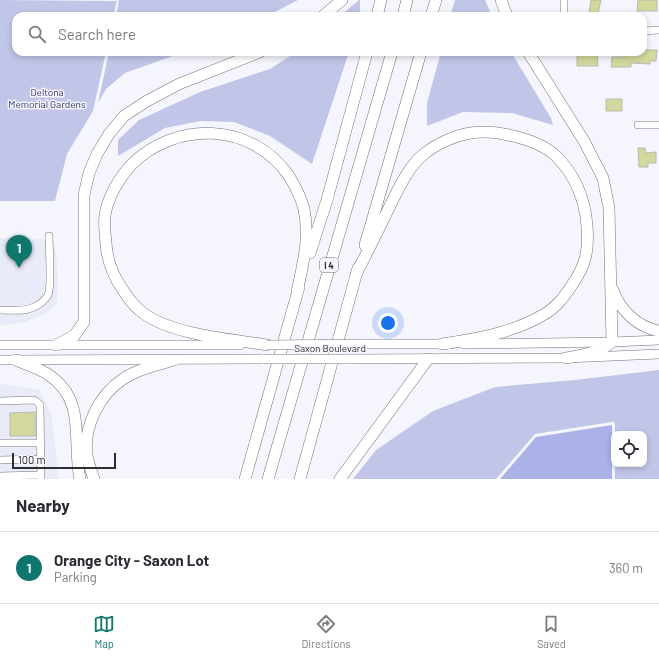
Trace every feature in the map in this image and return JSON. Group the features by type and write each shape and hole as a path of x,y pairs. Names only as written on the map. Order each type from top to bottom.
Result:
{"highway":[{"path":"328,12 342,0"},
{"path":"378,12 381,0"},
{"path":"404,12 407,0"},
{"path":"432,12 436,0"},
{"path":"501,0 506,12"},
{"path":"56,345 74,336 84,322 84,195 89,172 97,154 109,134 124,116 147,101 179,84 250,56"},
{"path":"246,476 297,292 327,200 366,56"},
{"name":"I 4","path":"268,479 391,56"},
{"path":"300,479 356,274 419,56"},
{"path":"531,56 584,141 603,178 609,208 612,342 605,348 566,358"},
{"path":"267,345 167,326 142,312 129,299 118,284 111,269 105,241 105,215 119,180 126,171 145,153 156,146 182,135 210,133 226,135 239,138 264,151 284,170 300,196 304,209 306,251 297,292"},
{"path":"356,274 404,178 423,154 442,142 471,133 498,133 529,140 555,155 570,172 581,192 586,211 588,236 586,259 579,275 560,302 544,315 518,327 502,332 477,339 442,344"},
{"path":"611,283 616,298 632,319 641,325 659,331"},
{"path":"340,479 428,359"},
{"path":"16,360 49,375 58,382 70,397 76,416 80,479"},
{"path":"94,479 87,455 87,441 93,417 106,394 122,379 143,369 174,360"}],"main road":[{"name":"Saxon Boulevard","path":"0,345 442,344 659,340"},
{"name":"Saxon Boulevard","path":"0,360 566,358 659,354"}],"street":[{"path":"564,0 564,12"},
{"path":"647,31 659,30"},
{"path":"638,125 659,125"},
{"path":"0,310 20,310 33,308 42,302 48,295 50,286 49,236"},
{"path":"0,401 33,400 38,403 41,410 41,477 0,476"},
{"path":"0,443 41,443"},
{"path":"0,460 41,460"}],"shaded area":[{"path":"0,238 46,239 45,293 40,299 32,304 0,306"},
{"path":"53,240 56,253 58,277 57,303 49,312 23,323 0,325 0,314 20,314 33,312 43,306 51,297 53,286"},
{"path":"0,384 39,389 51,413 59,479 0,479"},
{"path":"612,425 612,479 500,479 536,437"}],"green space":[{"name":"Deltona Memorial Gardens","path":"0,0 117,1 114,12 12,12 12,56 105,56 93,111 67,154 55,201 0,201"},
{"path":"119,0 298,0 275,12 117,12"},
{"path":"359,0 360,0 360,12 345,12"},
{"path":"455,0 485,0 490,12 451,12"},
{"path":"108,56 173,56 125,73 106,89 98,103"},
{"path":"290,56 348,56 312,164 270,136 234,122 201,121 165,128 118,156 118,140 139,120 200,92 270,69"},
{"path":"440,56 513,56 551,118 553,125 512,113 463,112 427,126 427,103"},
{"path":"659,370 659,479 615,479 615,467 647,467 647,431 615,431 614,422 612,422 535,434 496,479 353,479 376,450 433,411 495,387 575,380"}],"building":[{"path":"591,0 601,0 598,12 589,12"},
{"path":"638,0 657,0 657,11 637,11"},
{"path":"647,50 657,50 656,61 650,61 650,64 631,63 631,67 611,67 612,57 647,56"},
{"path":"577,56 597,56 598,66 577,66"},
{"path":"606,99 622,99 622,111 606,111"},
{"path":"638,148 645,148 646,153 656,152 656,163 648,163 648,167 639,167"},
{"path":"35,412 35,436 10,436 10,413"}],"place":[{"name":"Orange City - Saxon Lot","path":"19,268"}]}
